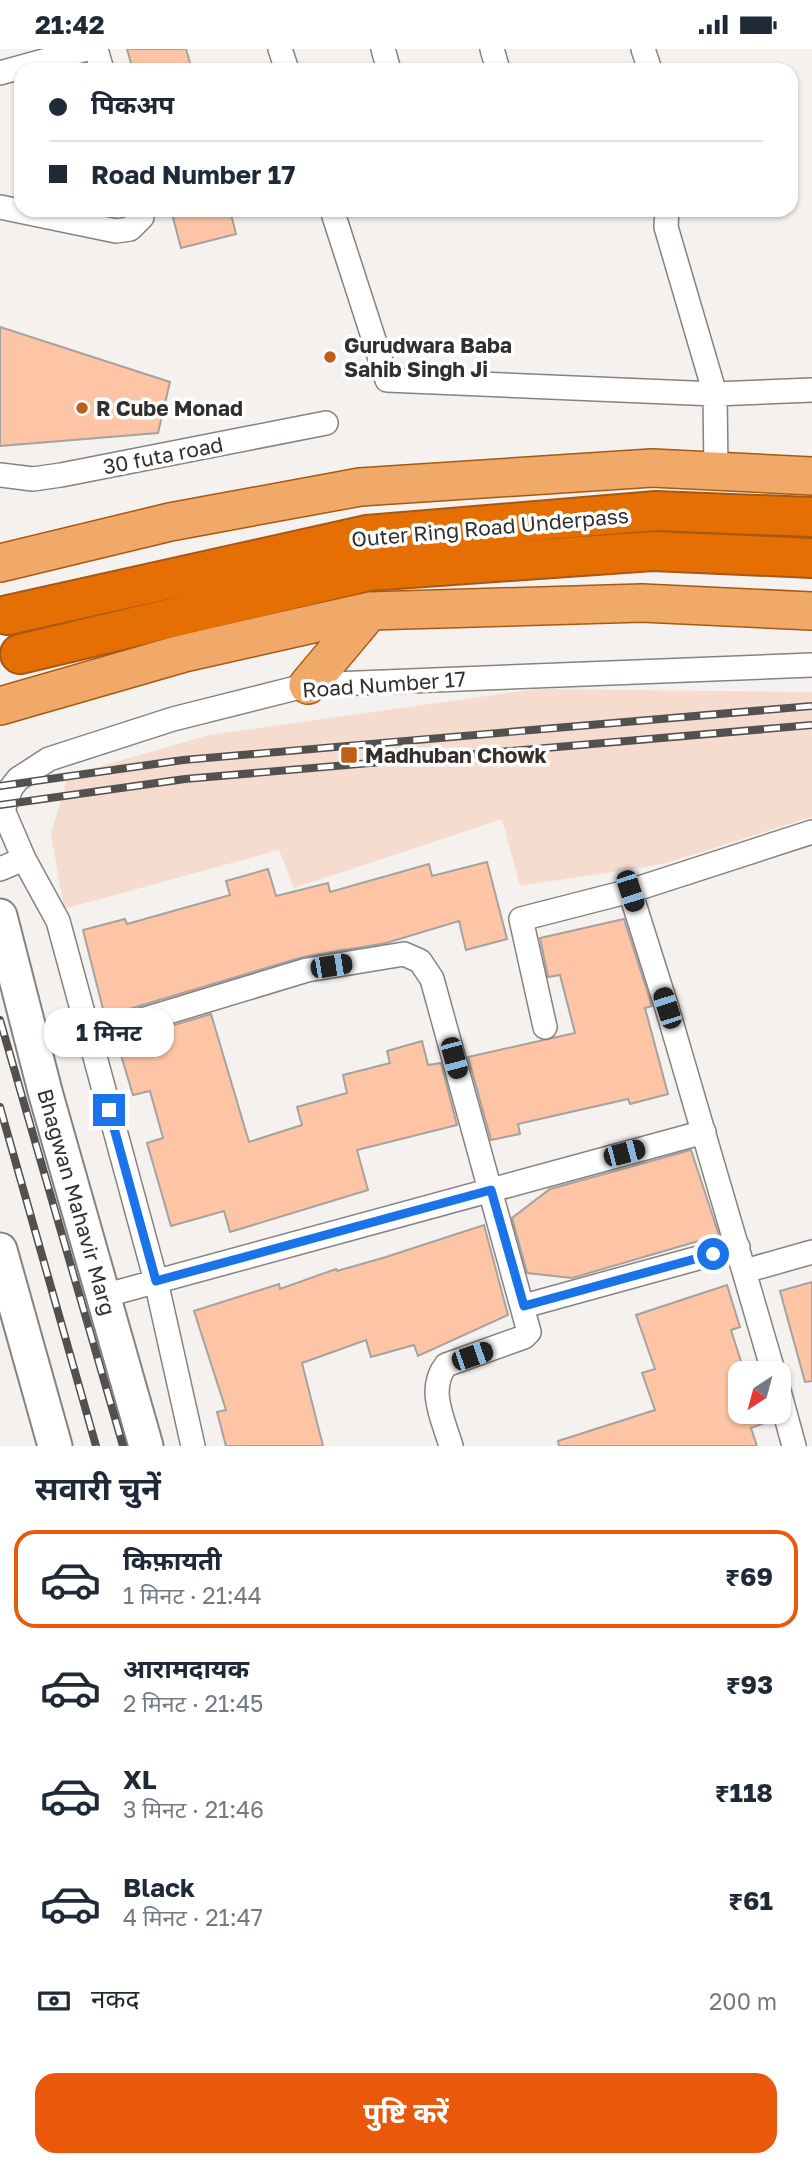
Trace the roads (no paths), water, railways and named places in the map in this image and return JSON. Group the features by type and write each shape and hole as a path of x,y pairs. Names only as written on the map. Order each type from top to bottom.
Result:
{"highway":[{"name":"Outer Ring Road Underpass","path":"8,615 367,535 656,511 812,517"},
{"name":"Outer Ring Road Underpass","path":"20,654 369,571 653,551 812,558"}],"main road":[{"path":"0,563 170,522 360,487 652,468 812,476"},
{"path":"0,544 48,551"},
{"path":"0,706 184,653 370,611 642,603 812,611"},
{"path":"308,685 370,611"},
{"name":"Bhagwan Mahavir Marg","path":"0,916 46,1095 146,1446"},
{"path":"0,1250 55,1446"}],"street":[{"path":"37,63 88,49"},
{"path":"48,217 116,231 130,229 142,217"},
{"path":"334,217 387,380 715,394 812,390"},
{"path":"667,217 666,227 715,394 716,471"},
{"name":"30 futa road","path":"0,475 33,479 61,475 326,422"},
{"name":"Road Number 17","path":"193,1446 156,1281 58,921 24,859 3,810 11,788 31,768 48,758 173,719 308,685 812,665"},
{"path":"545,1027 521,919 630,891 812,832"},
{"path":"0,869 24,859"},
{"path":"630,891 770,1361"},
{"path":"89,1036 307,969 404,954 420,961 432,979 529,1332 524,1337 446,1365 438,1375 435,1388 451,1446"},
{"path":"103,1296 704,1132"},
{"path":"524,1306 738,1247"},
{"path":"745,1271 812,1252"},
{"path":"788,1425 794,1446"}],"railway":[{"path":"0,786 183,760 812,706"},
{"path":"0,805 185,779 812,725"},
{"path":"0,1020 123,1446"},
{"path":"0,1107 96,1446"}],"place":[{"name":"Gurudwara Baba Sahib Singh Ji","path":"330,357"},
{"name":"R Cube Monad","path":"82,408"},
{"name":"Madhuban Chowk","path":"349,755"}]}
